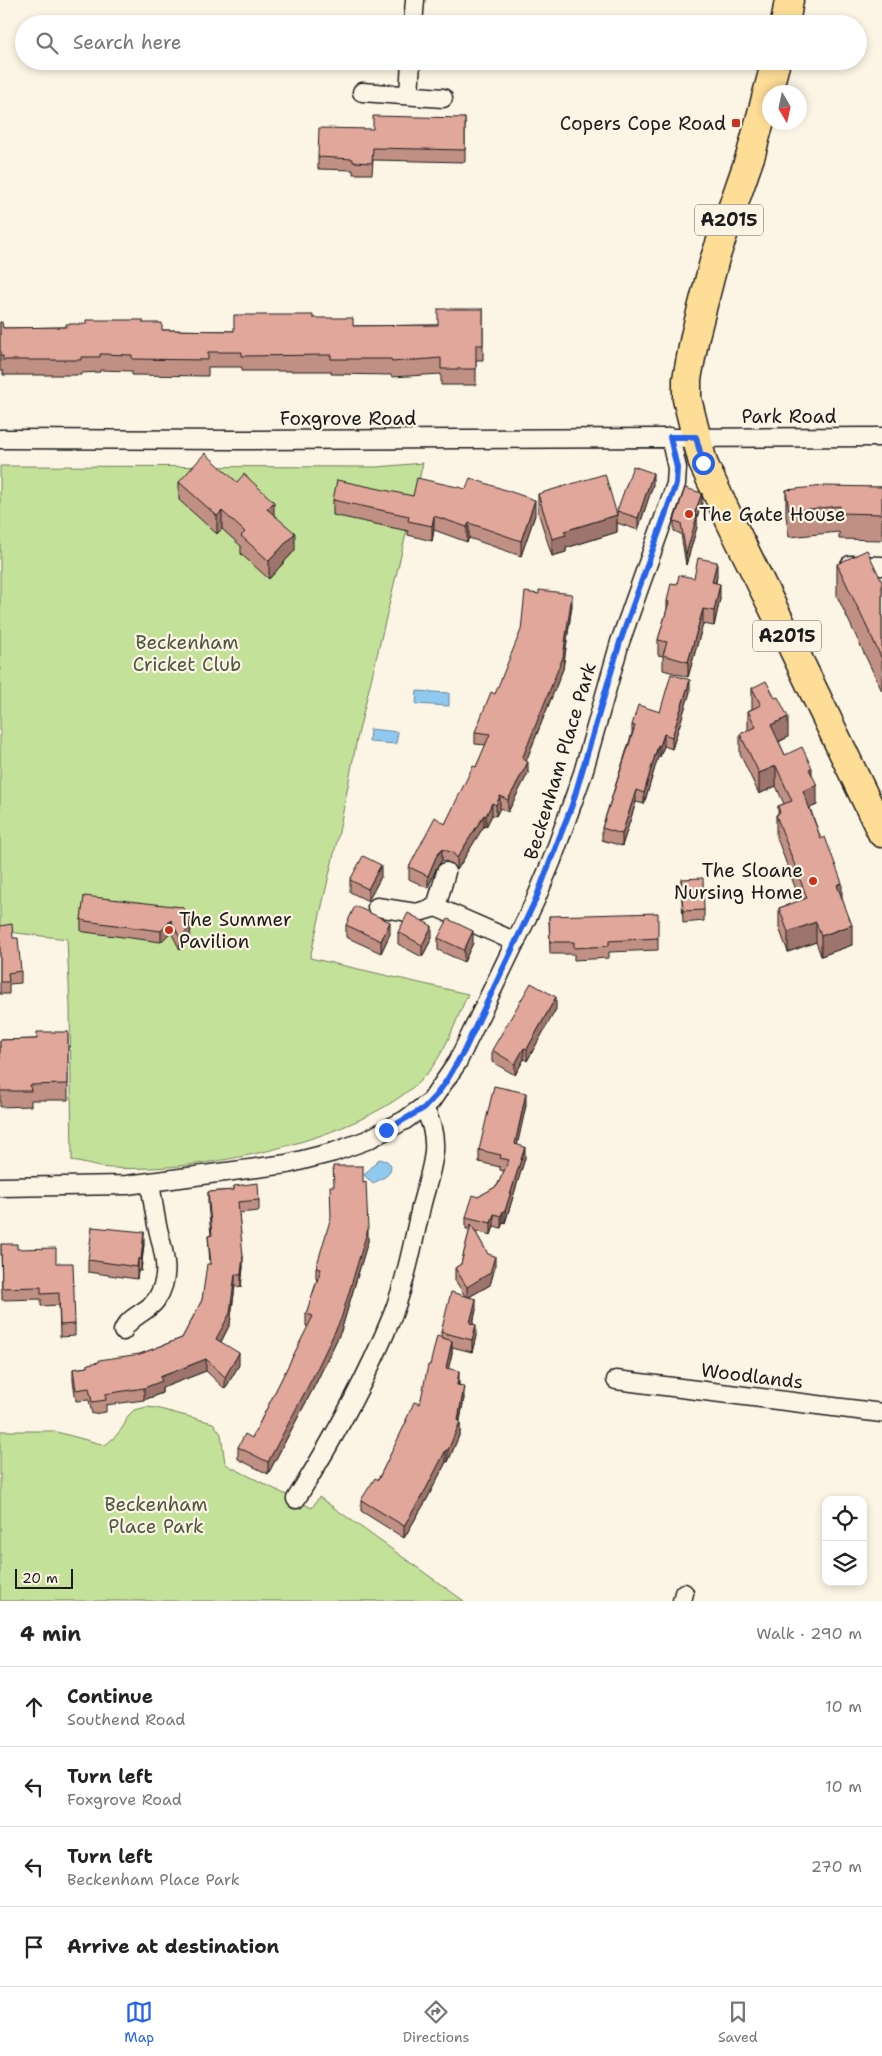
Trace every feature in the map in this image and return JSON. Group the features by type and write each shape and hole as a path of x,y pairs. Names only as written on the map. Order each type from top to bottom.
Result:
{"main road":[{"path":"786,15 789,0"},
{"name":"A2015","path":"774,70 751,154 715,258 695,336 686,390 688,407 683,437 703,463 732,527 882,833"}],"street":[{"path":"414,15 415,0"},
{"path":"409,96 410,70"},
{"path":"362,92 444,98"},
{"name":"Park Road","path":"683,437 882,437"},
{"name":"Foxgrove Road","path":"0,439 245,440 683,437"},
{"name":"Beckenham Place Park","path":"0,1187 92,1186 150,1182 270,1167 318,1157 367,1140 406,1120 424,1108 437,1094 457,1063 516,942 544,880 564,828 583,773 620,642 676,484 683,437"},
{"path":"838,564 882,566"},
{"path":"436,907 446,872"},
{"path":"377,907 416,913 436,907 516,942"},
{"path":"296,1499 320,1461 363,1382 393,1313 406,1270 434,1151 435,1135 424,1108"},
{"path":"123,1332 127,1323 145,1311 155,1301 162,1288 166,1273 166,1257 158,1227 150,1182"},
{"name":"Woodlands","path":"616,1380 882,1414"}],"green space":[{"name":"Beckenham Cricket Club","path":"423,463 357,739 339,832 310,958 468,994 444,1048 424,1077 396,1099 361,1119 321,1135 278,1148 189,1165 113,1168 72,1161 67,939 0,931 0,466 377,467"},
{"name":"Beckenham Place Park","path":"147,1407 213,1423 221,1434 225,1463 229,1466 312,1508 319,1497 464,1601 0,1601 0,1431 53,1431 105,1445 119,1432 127,1417 134,1410"}],"water":[{"path":"417,691 449,693 449,706 416,704"},
{"path":"370,729 398,732 396,744 369,742"},
{"path":"379,1159 387,1161 391,1165 391,1169 387,1175 373,1184 364,1175"}],"building":[{"path":"373,116 465,118 465,150 373,148 372,163 353,162 353,159 318,157 319,128 373,129"},
{"path":"438,309 483,309 483,345 476,345 476,369 441,369 441,358 392,362 391,359 331,359 331,355 242,356 242,352 208,352 208,360 132,359 132,355 100,354 100,357 81,357 81,360 3,360 3,356 0,356 0,322 2,322 3,328 66,327 66,324 86,324 86,320 143,320 143,323 162,323 162,330 234,331 234,315 313,315 313,318 353,318 353,326 438,325"},
{"path":"205,453 237,482 244,474 274,502 267,509 295,533 269,561 241,536 245,532 222,511 217,516 179,482"},
{"path":"633,466 653,473 638,518 617,511"},
{"path":"605,474 617,515 564,531 566,535 552,539 538,494"},
{"path":"417,478 466,489 470,478 535,500 521,541 469,523 467,527 434,516 432,526 408,521 409,516 333,500 337,480 413,496"},
{"path":"824,486 882,487 882,514 839,513 840,506 789,511 786,490"},
{"name":"The Gate House","path":"685,488 702,493 694,515 697,516 686,554 681,523 674,521"},
{"path":"867,550 882,582 882,659 837,564"},
{"path":"698,558 717,562 712,582 720,584 714,611 703,609 688,662 663,655 667,642 658,640 669,602 667,601 671,583 677,584 679,575 694,578"},
{"path":"539,590 572,594 563,657 522,759 528,762 508,800 500,796 496,805 492,803 486,816 484,815 457,858 453,853 442,849 436,857 428,876 409,867 435,817 445,824 473,766 476,767 490,734 475,732 491,692 495,694 521,630 525,592 539,594"},
{"path":"671,674 690,680 672,737 664,734 660,746 658,745 644,793 636,790 622,834 602,828 635,726 632,725 638,705 660,712"},
{"path":"766,681 775,698 778,697 788,717 771,725 785,755 802,747 812,768 809,769 817,785 803,791 821,839 825,837 842,883 837,885 852,925 821,936 816,922 788,932 779,908 807,898 776,815 780,813 778,806 792,801 776,766 759,773 740,734 756,727 748,711 761,705 752,688"},
{"path":"363,856 381,865 368,889 350,880"},
{"path":"703,878 704,910 683,911 681,879"},
{"path":"84,896 182,907 191,918 189,928 180,938 171,920 161,931 85,921 81,919"},
{"path":"355,906 390,922 381,941 346,925"},
{"path":"408,913 432,926 422,945 398,932"},
{"path":"658,913 658,938 609,941 609,946 574,948 574,942 550,942 549,916"},
{"path":"448,919 473,931 464,950 438,938"},
{"path":"12,924 13,938 18,938 21,971 8,973 9,982 0,982 0,926"},
{"path":"531,983 556,997 527,1049 524,1048 515,1064 492,1050"},
{"path":"37,1032 68,1032 68,1084 30,1085 31,1091 0,1091 0,1040 37,1039"},
{"path":"494,1086 526,1093 515,1144 525,1147 505,1211 503,1211 501,1216 494,1214 491,1223 466,1217 473,1195 478,1197 497,1186 509,1160 500,1158 501,1155 479,1150"},
{"path":"333,1166 363,1166 363,1183 366,1182 368,1229 341,1319 268,1462 238,1447 245,1434 252,1438 313,1316 306,1314 321,1269 316,1268 331,1217 330,1186 334,1186"},
{"path":"258,1183 259,1200 238,1202 243,1256 241,1275 235,1274 230,1313 216,1339 239,1353 225,1377 206,1359 160,1377 162,1381 144,1388 105,1394 106,1400 92,1402 89,1388 76,1390 73,1369 88,1367 88,1364 99,1362 99,1360 140,1354 182,1338 202,1300 207,1264 211,1264 208,1236 212,1235 208,1192 234,1190 234,1186"},
{"path":"471,1224 488,1254 495,1256 490,1273 467,1287 455,1268 461,1264"},
{"path":"92,1227 144,1232 141,1259 138,1259 137,1267 88,1260"},
{"path":"1,1244 17,1244 17,1249 56,1248 56,1263 73,1263 75,1324 60,1325 59,1293 41,1294 41,1287 2,1288"},
{"path":"451,1292 476,1299 470,1323 476,1325 472,1340 441,1332"},
{"path":"437,1336 452,1341 446,1368 459,1371 457,1385 464,1386 458,1420 460,1422 448,1450 446,1450 404,1526 361,1500 375,1478 378,1480 414,1402 420,1404 428,1365 430,1365"}],"place":[{"name":"Copers Cope Road","path":"736,123"},
{"name":"The Gate House","path":"689,514"},
{"name":"The Sloane Nursing Home","path":"813,881"},
{"name":"The Summer Pavilion","path":"169,930"}],"route":[{"path":"386,1130 424,1108 447,1080 482,1012 544,880 562,836 583,773 606,684 620,642 676,484 677,468 670,437 696,437 703,463"}]}
